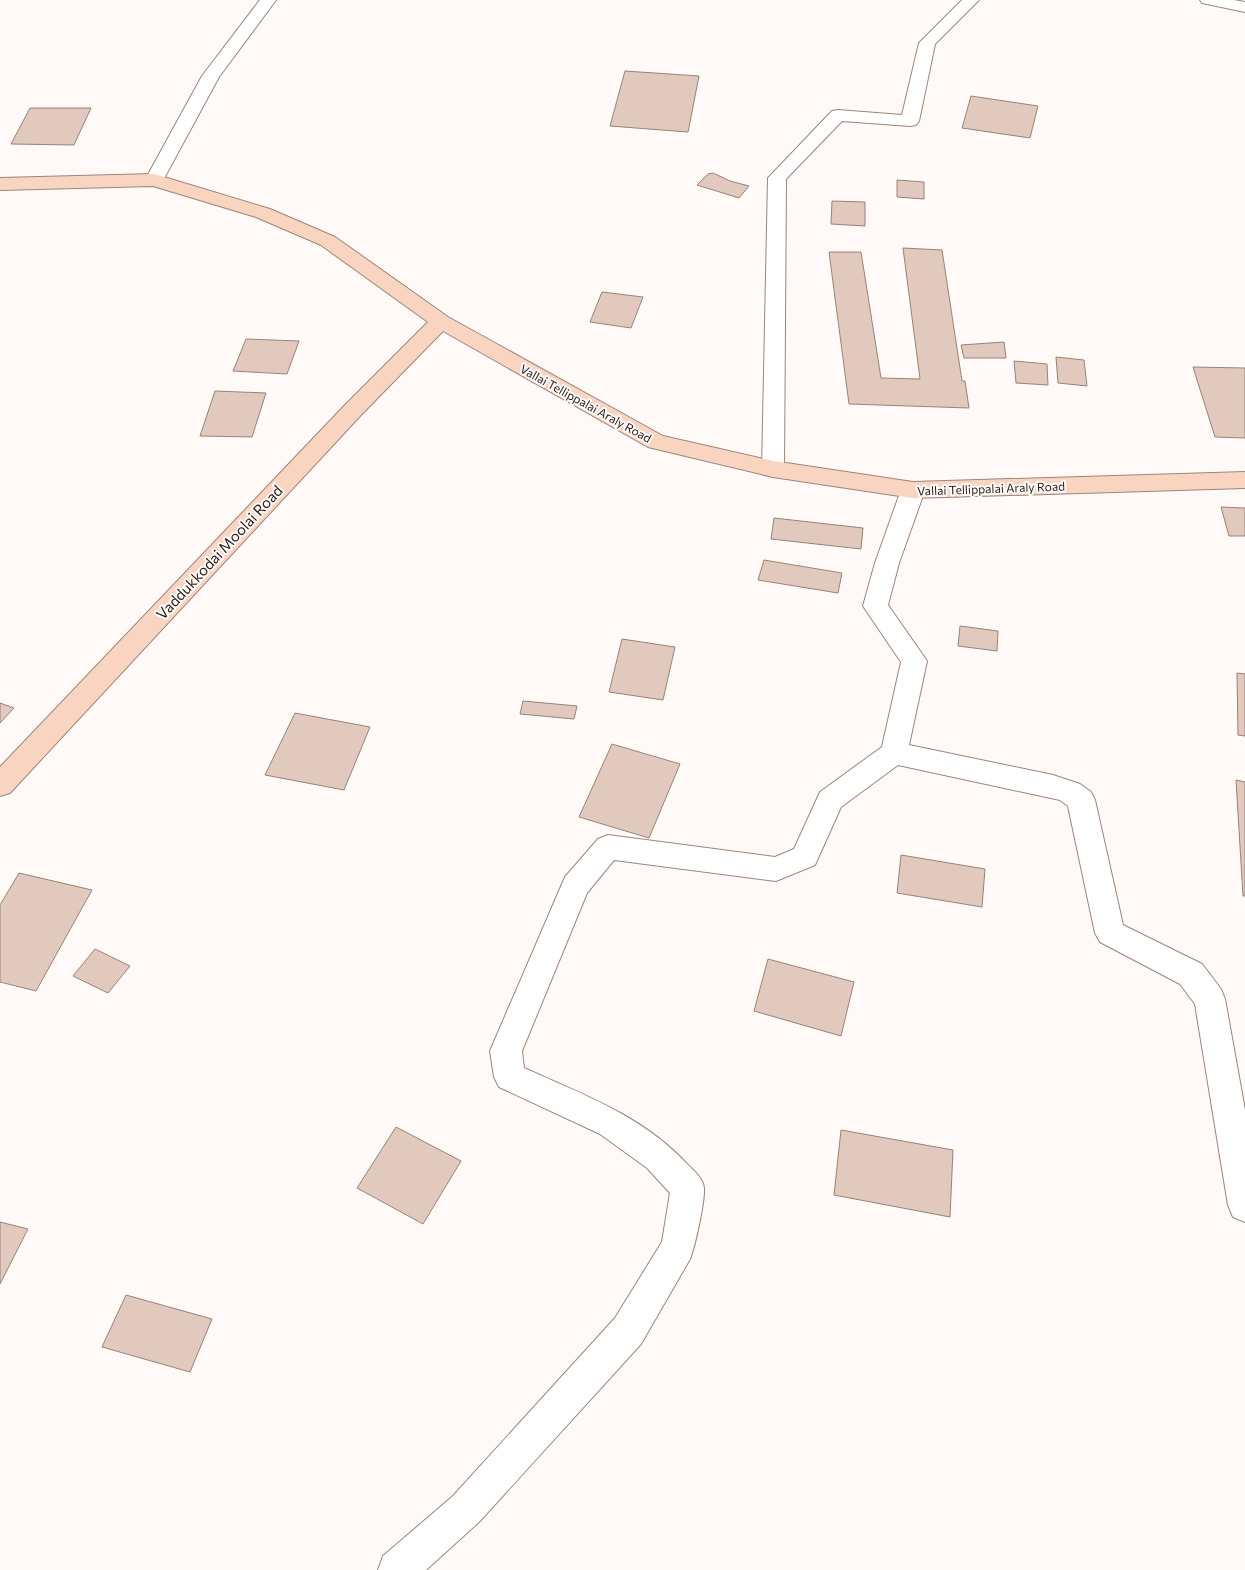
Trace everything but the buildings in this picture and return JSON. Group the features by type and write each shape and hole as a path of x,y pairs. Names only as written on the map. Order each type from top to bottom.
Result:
{"main road":[{"name":"Vallai Tellippalai Araly Road","path":"0,184 154,180 263,213 328,241 442,321 656,442 774,469 913,490 1245,480"},
{"name":"Vaddukkodai Moolai Road","path":"0,785 352,410 442,321"}],"street":[{"path":"154,180 211,76 268,0"},
{"path":"774,469 777,178 838,115 910,121 927,43 971,0"},
{"path":"1208,0 1245,7"},
{"path":"397,1570 466,1509 628,1330 678,1247 688,1188 660,1156 611,1123 510,1076 506,1051 575,886 608,847 776,869 784,866 805,857 830,800 894,753 914,661 875,606 887,563 913,490"},
{"path":"894,753 1052,786 1070,792 1081,800 1110,933 1190,974 1210,999 1245,1205"}]}
